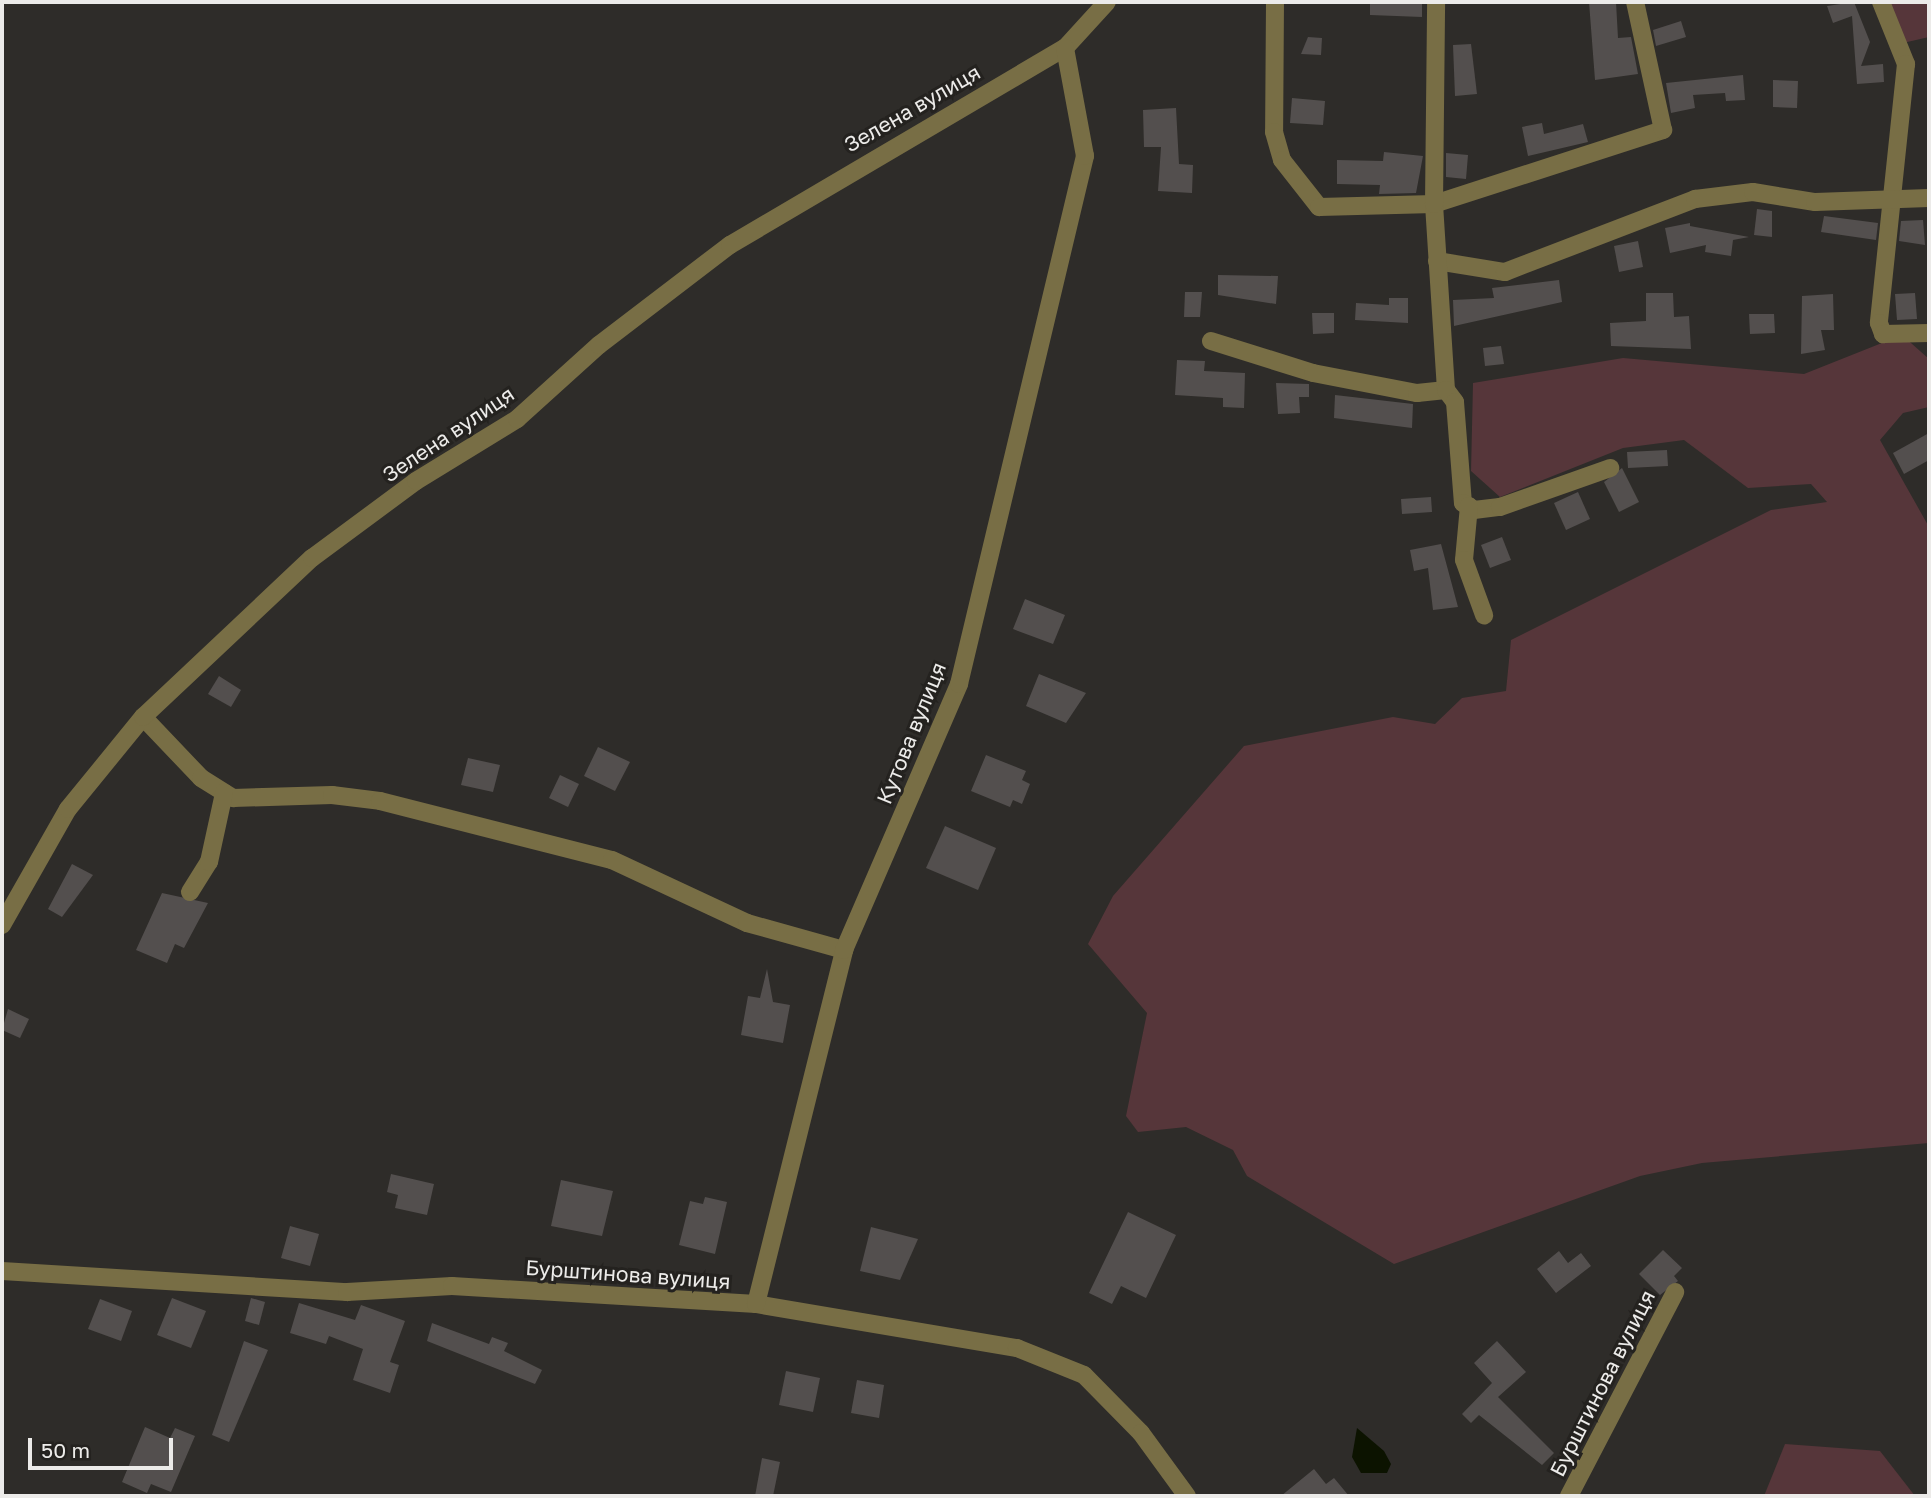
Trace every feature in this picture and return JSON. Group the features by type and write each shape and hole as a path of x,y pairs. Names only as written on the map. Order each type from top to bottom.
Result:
{"street":[{"name":"Зелена вулиця","path":"2,925 68,809 143,717 312,558 416,481 517,419 599,345 730,246 1065,48 1107,2"},
{"path":"1275,2 1274,132 1296,184 1319,207 1434,204 1663,130 1635,2"},
{"path":"1436,2 1434,204 1437,261 1446,390 1455,402 1463,503 1469,506 1500,507 1610,468"},
{"path":"1881,2 1906,64 1888,202 1879,323 1883,334 1929,333"},
{"name":"Кутова вулиця","path":"757,1304 844,950 959,684 1085,156 1065,48"},
{"path":"1437,261 1505,272 1695,199 1753,192 1888,202 1929,198"},
{"path":"1211,341 1313,373 1417,393 1446,390"},
{"path":"1469,506 1464,560 1484,615"},
{"path":"143,717 223,793 380,801 612,860 747,923 844,950"},
{"path":"190,892 209,862 223,793"},
{"name":"Бурштинова вулиця","path":"2,1271 347,1292 452,1286 757,1304 1017,1348 1084,1376 1141,1433 1187,1496"},
{"name":"Бурштинова вулиця","path":"1569,1496 1675,1292"}],"shaded area":[{"path":"1881,2 1929,2 1929,37 1903,43"},
{"path":"1902,335 1929,359 1929,407 1903,413 1880,440 1929,527 1929,1143 1702,1163 1640,1176 1394,1264 1247,1176 1233,1150 1186,1127 1138,1132 1126,1116 1147,1013 1088,944 1113,896 1244,746 1393,717 1435,724 1462,698 1506,691 1511,640 1771,510 1827,502 1811,484 1748,488 1684,440 1623,448 1500,497 1471,471 1473,383 1623,358 1804,374"},
{"path":"1357,1428 1384,1451 1391,1464 1387,1473 1361,1473 1352,1457"},
{"path":"1785,1444 1880,1451 1915,1496 1764,1496"}],"building":[{"path":"1370,2 1422,2 1422,17 1370,15"},
{"path":"1589,2 1616,2 1618,38 1631,37 1638,74 1595,80"},
{"path":"1854,2 1870,42 1861,66 1883,64 1884,82 1857,84 1852,16 1833,23 1827,6"},
{"path":"1681,21 1686,37 1656,46 1653,30"},
{"path":"1308,37 1322,38 1321,55 1301,54"},
{"path":"1471,44 1477,94 1455,96 1453,45"},
{"path":"1743,75 1745,100 1726,101 1725,93 1693,95 1695,108 1671,113 1666,83"},
{"path":"1773,80 1798,81 1797,108 1773,107"},
{"path":"1292,98 1325,101 1323,125 1290,123"},
{"path":"1176,108 1179,164 1193,165 1192,193 1158,191 1161,147 1144,147 1143,110"},
{"path":"1542,123 1544,134 1583,124 1588,142 1528,156 1522,127"},
{"path":"1384,152 1423,156 1416,193 1379,194 1380,185 1337,184 1337,160 1383,161"},
{"path":"1446,153 1468,155 1466,179 1446,177"},
{"path":"1757,209 1772,211 1772,237 1754,235"},
{"path":"1824,216 1878,223 1876,240 1821,232"},
{"path":"1923,220 1925,245 1899,241 1901,221"},
{"path":"1690,223 1690,226 1749,237 1733,240 1731,256 1705,252 1706,245 1670,253 1665,228"},
{"path":"1638,241 1643,267 1619,272 1614,246"},
{"path":"1218,275 1278,276 1276,304 1218,295"},
{"path":"1559,280 1562,302 1454,326 1453,300 1494,298 1492,288"},
{"path":"1185,292 1202,292 1200,317 1184,317"},
{"path":"1646,293 1673,293 1674,317 1689,316 1691,349 1611,346 1610,323 1646,321"},
{"path":"1915,293 1917,319 1897,320 1895,294"},
{"path":"1833,294 1834,330 1821,330 1825,350 1801,354 1802,296"},
{"path":"1389,298 1408,298 1408,323 1355,320 1356,303 1389,305"},
{"path":"1312,313 1334,313 1334,333 1313,334"},
{"path":"1749,314 1774,314 1775,333 1750,334"},
{"path":"1501,346 1504,364 1485,366 1483,348"},
{"path":"1177,360 1205,361 1204,371 1245,373 1244,408 1223,407 1223,398 1175,395"},
{"path":"1276,383 1309,384 1309,397 1299,397 1300,413 1278,414"},
{"path":"1335,395 1413,404 1412,428 1334,418"},
{"path":"1929,433 1929,460 1904,474 1893,453"},
{"path":"1667,450 1668,466 1628,468 1627,452"},
{"path":"1622,468 1639,502 1619,512 1604,482"},
{"path":"1578,492 1590,519 1566,530 1554,503"},
{"path":"1431,497 1432,512 1402,514 1401,499"},
{"path":"1502,537 1511,560 1490,568 1481,545"},
{"path":"1441,544 1458,607 1433,610 1428,568 1414,571 1410,550"},
{"path":"1025,599 1065,615 1053,644 1013,629"},
{"path":"1039,674 1086,693 1066,723 1026,706"},
{"path":"219,676 241,690 231,707 208,694"},
{"path":"598,747 630,762 615,791 584,776"},
{"path":"986,755 1026,771 1022,780 1030,784 1022,804 1013,800 1010,807 971,791"},
{"path":"468,758 500,765 493,792 461,785"},
{"path":"560,775 579,784 568,807 549,798"},
{"path":"945,826 996,848 978,890 926,868"},
{"path":"72,864 93,875 62,917 48,909"},
{"path":"162,893 208,903 184,948 175,944 167,963 136,950"},
{"path":"767,969 773,1002 790,1005 783,1043 741,1035 748,996 760,998"},
{"path":"8,1009 29,1019 20,1038 2,1030"},
{"path":"391,1174 434,1184 427,1215 395,1208 398,1195 387,1192"},
{"path":"561,1180 613,1191 602,1236 551,1226"},
{"path":"705,1197 727,1202 715,1254 679,1245 690,1201 703,1204"},
{"path":"1128,1212 1176,1235 1146,1298 1121,1286 1112,1304 1089,1293"},
{"path":"290,1226 319,1234 310,1266 281,1258"},
{"path":"871,1227 918,1239 900,1280 860,1271"},
{"path":"1663,1250 1682,1268 1674,1276 1678,1281 1660,1295 1639,1274"},
{"path":"1559,1251 1568,1263 1581,1253 1591,1266 1556,1293 1537,1269"},
{"path":"172,1298 206,1311 191,1348 157,1335"},
{"path":"251,1298 265,1302 259,1325 245,1321"},
{"path":"100,1299 132,1311 121,1341 88,1329"},
{"path":"299,1303 355,1320 361,1305 405,1321 390,1362 399,1365 390,1393 353,1380 363,1349 329,1336 326,1344 290,1333"},
{"path":"432,1323 489,1344 492,1337 508,1343 504,1351 542,1370 535,1384 427,1341"},
{"path":"244,1341 268,1350 229,1442 212,1435"},
{"path":"1497,1341 1526,1372 1498,1397 1554,1453 1542,1465 1479,1415 1471,1423 1462,1414 1492,1383 1474,1363"},
{"path":"786,1371 820,1378 813,1412 779,1405"},
{"path":"857,1380 884,1385 879,1418 851,1413"},
{"path":"145,1427 170,1438 175,1428 195,1436 171,1492 151,1484 147,1493 122,1482"},
{"path":"762,1458 780,1462 773,1496 755,1496"},
{"path":"1314,1469 1326,1484 1334,1478 1349,1496 1281,1496"}]}
